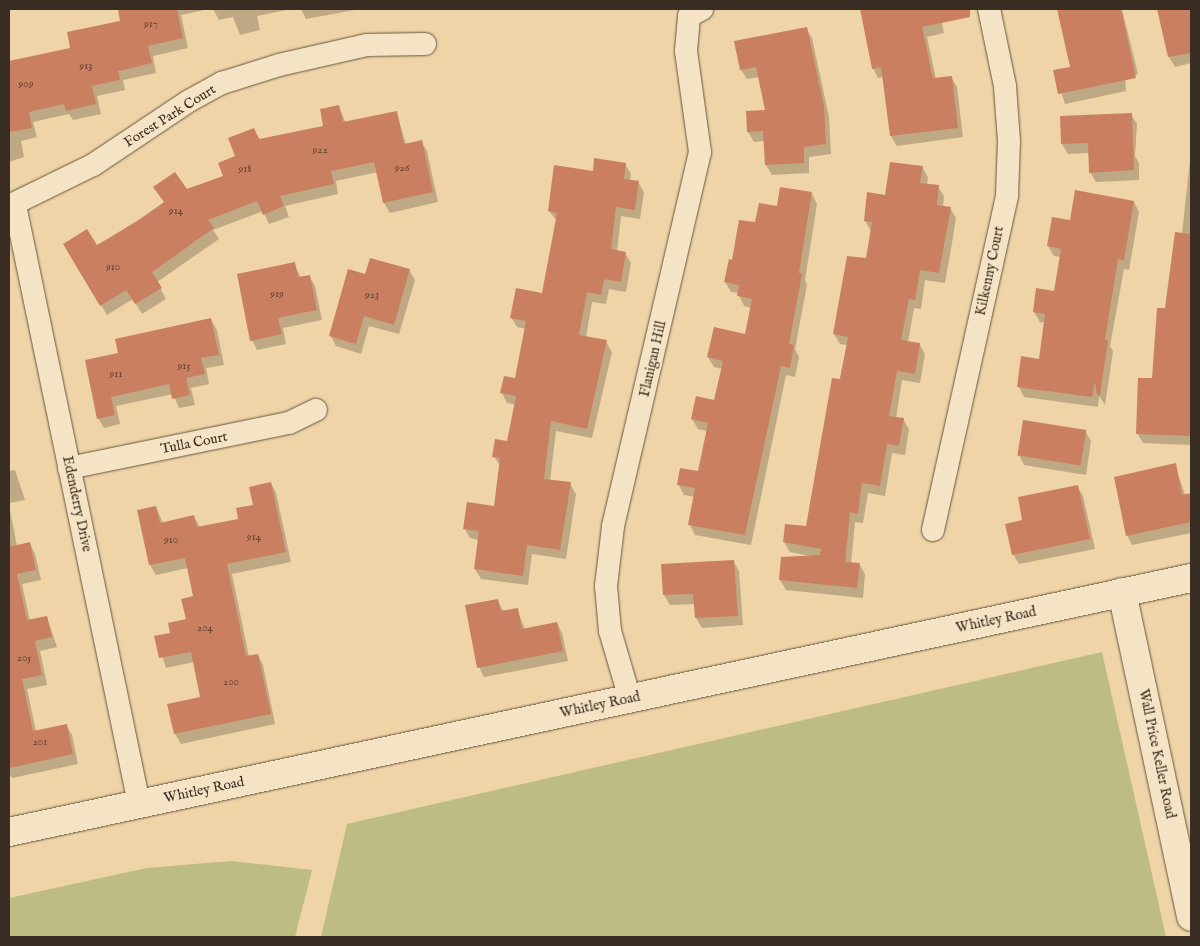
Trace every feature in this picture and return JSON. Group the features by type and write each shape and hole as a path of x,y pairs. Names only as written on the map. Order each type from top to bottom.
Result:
{"street":[{"name":"Kilkenny Court","path":"933,530 1006,195 1009,141 1005,86 989,9"},
{"name":"Flanigan Hill","path":"630,699 610,632 606,586 613,526 700,152 686,51 695,13"},
{"name":"Forest Park Court","path":"12,206 93,165 189,101 222,83 279,65 367,45 425,44"},
{"name":"Edenderry Drive","path":"12,206 139,804"},
{"name":"Tulla Court","path":"69,468 289,424 316,410"},
{"name":"Whitley Road","path":"9,832 1191,578"},
{"name":"Wall Price Keller Road","path":"1122,592 1191,917"}],"shaded area":[{"path":"1102,652 1166,937 321,937 347,824"},
{"path":"231,861 312,870 295,937 9,937 9,898 147,868"}],"building":[{"path":"118,9 177,9 183,38 148,46 152,63 118,71 120,80 92,86 96,104 66,111 64,104 29,112 32,128 9,132 9,61 70,48 67,32 120,21"},
{"path":"860,9 970,9 970,17 922,27 933,78 952,76 958,128 890,136 881,67 872,69"},
{"path":"1057,9 1121,9 1136,78 1058,94 1053,70 1070,67"},
{"path":"1157,9 1191,9 1191,53 1168,57"},
{"path":"807,27 824,106 826,144 804,147 804,163 765,165 763,131 747,132 746,111 765,110 756,67 740,70 734,41"},
{"path":"339,105 343,122 397,111 404,144 422,140 433,192 383,203 374,162 331,171 334,184 280,196 284,206 263,215 257,201 208,220 214,228 152,272 162,288 135,304 126,290 100,306 63,244 87,229 97,245 139,220 164,202 153,187 175,172 187,189 223,176 218,163 235,156 228,138 254,128 259,139 323,126 320,109"},
{"path":"1132,113 1134,170 1089,173 1088,143 1061,144 1060,116"},
{"path":"594,158 626,163 624,179 639,181 635,210 616,207 611,249 626,252 621,282 604,279 601,295 587,292 579,335 607,340 587,429 551,421 544,479 571,482 560,550 527,545 523,576 474,569 479,531 463,529 467,502 494,506 500,458 492,457 495,439 507,441 516,396 500,393 504,376 515,378 526,321 510,318 516,288 542,293 557,213 548,211 554,165 593,171"},
{"path":"890,162 923,166 920,183 939,185 937,205 951,207 939,273 920,270 915,300 909,299 901,340 920,343 915,374 897,371 889,416 904,418 899,446 887,444 880,486 862,483 858,514 850,512 845,562 860,563 857,588 779,580 781,557 820,555 821,549 783,542 785,524 806,526 832,378 840,379 848,337 833,334 847,256 866,258 872,222 864,221 867,192 885,195"},
{"path":"780,187 812,192 799,273 802,274 789,344 794,345 790,368 781,366 745,535 688,525 695,488 677,485 680,468 698,471 708,423 691,419 696,396 714,400 723,361 707,357 714,327 745,334 752,299 737,296 739,285 724,282 729,259 732,260 739,220 755,222 759,203 777,206"},
{"path":"1075,190 1134,201 1124,260 1118,259 1105,340 1108,340 1100,395 1097,395 1095,382 1092,397 1017,387 1021,356 1039,359 1045,314 1033,312 1036,288 1054,291 1061,249 1047,246 1052,217 1070,220"},
{"path":"1175,232 1191,234 1191,436 1136,434 1138,378 1152,378 1157,308 1165,308"},
{"path":"370,258 410,269 394,325 364,316 356,344 329,336 348,269 365,274"},
{"path":"295,262 298,277 310,275 317,310 278,318 282,334 250,341 237,274"},
{"path":"211,318 219,355 201,358 205,374 186,378 190,395 172,399 169,384 111,397 115,415 97,419 85,360 118,353 115,339"},
{"path":"1023,420 1086,430 1081,466 1017,456"},
{"path":"1176,463 1182,495 1191,493 1191,522 1126,536 1114,477"},
{"path":"271,482 286,552 227,564 246,656 258,654 271,714 174,734 167,704 200,697 191,652 159,658 154,636 170,633 168,623 186,619 181,599 193,596 185,558 149,565 137,510 156,506 160,523 194,515 197,527 238,519 236,508 253,505 249,487"},
{"path":"1078,485 1090,539 1012,555 1005,524 1022,520 1018,497"},
{"path":"30,542 36,570 17,574 27,620 47,616 52,637 35,641 42,675 22,679 33,731 67,724 73,754 9,768 9,547"},
{"path":"734,560 738,616 695,618 693,594 663,595 661,564"},
{"path":"498,599 501,611 518,608 522,629 557,622 563,651 477,668 465,605"}]}
